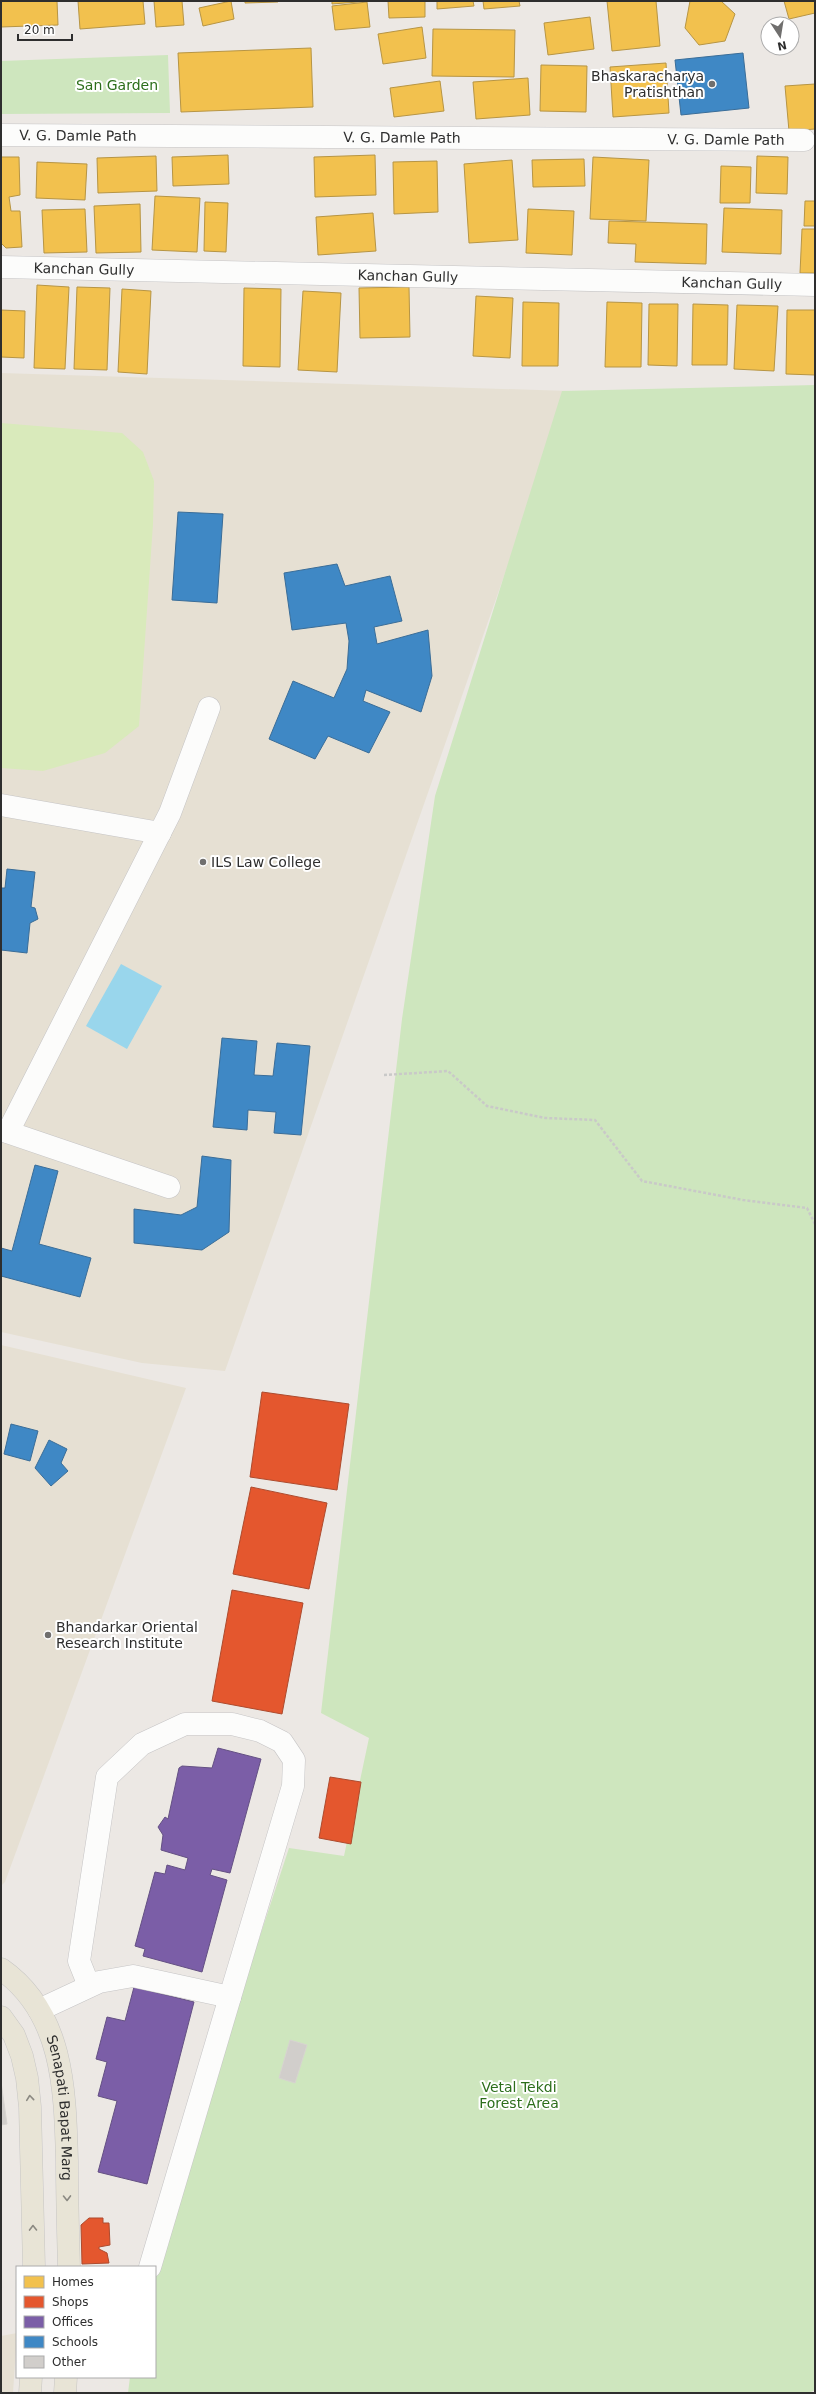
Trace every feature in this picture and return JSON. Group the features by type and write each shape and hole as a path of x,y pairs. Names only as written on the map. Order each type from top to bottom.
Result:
{"main road":[{"name":"Senapati Bapat Marg","path":"1,1969 27,1993 45,2018 56,2046 62,2073 65,2104 69,2266"},
{"name":"Senapati Bapat Marg","path":"1,2017 14,2035 22,2056 27,2078 30,2107 34,2266"},
{"path":"30,2393 31,2378"},
{"path":"65,2393 66,2378"}],"street":[{"name":"V. G. Damle Path","path":"1,135 804,140"},
{"name":"Kanchan Gully","path":"1,267 815,285"},
{"path":"169,1187 4,1131 160,834 170,813 208,708"},
{"path":"1,805 160,834"},
{"path":"89,1986 79,1961 107,1778 142,1744 185,1724 232,1724 260,1731 282,1742 294,1760 293,1786 150,2266"},
{"path":"39,2010 99,1982 133,1976 230,1997"}],"path":[{"path":"384,1075 448,1071 487,1106 545,1118 595,1120 642,1181 743,1200 807,1208 815,1224"}],"shaded area":[{"name":"ILS Law College","path":"1,373 569,391 225,1371 142,1363 1,1332"},
{"name":"Bhandarkar Oriental Research Institute","path":"1,1345 186,1388 5,1882 1,1886"},
{"path":"16,2333 13,2393 1,2393 1,2336"}],"green space":[{"name":"San Garden","path":"168,55 170,113 1,114 1,61"},
{"name":"Vetal Tekdi Forest Area","path":"815,385 815,2390 809,2393 128,2393 130,2378 156,2378 156,2266 151,2266 289,1848 344,1856 369,1738 321,1713 402,1019 435,796 562,391"},
{"path":"1,423 122,433 143,452 154,481 153,524 139,726 105,753 43,771 1,768"}],"water":[{"path":"121,964 162,986 127,1049 86,1026"}],"building: Homes":[{"path":"1,1 57,1 58,25 1,27"},
{"path":"78,1 143,1 145,24 80,29"},
{"path":"154,1 182,1 184,25 156,27"},
{"path":"231,1 234,19 203,26 199,8"},
{"path":"245,1 278,1 278,2 245,3"},
{"path":"332,1 371,1 332,4"},
{"path":"388,1 425,1 425,17 389,18"},
{"path":"437,1 473,1 474,6 437,9"},
{"path":"483,1 519,1 520,6 484,9"},
{"path":"607,1 656,1 660,46 612,51"},
{"path":"690,1 721,1 735,14 725,41 699,45 685,28"},
{"path":"784,1 815,1 815,13 800,16 788,16"},
{"path":"367,2 370,27 335,30 332,6"},
{"path":"590,17 594,49 548,55 544,23"},
{"path":"422,27 426,58 383,64 378,34"},
{"path":"433,29 515,30 514,77 432,76"},
{"path":"311,48 313,107 181,112 178,53"},
{"path":"666,63 669,113 613,117 610,67"},
{"path":"541,65 587,66 586,112 540,111"},
{"path":"528,78 530,115 476,119 473,82"},
{"path":"440,81 444,111 394,117 390,88"},
{"path":"815,84 815,129 789,131 785,86"},
{"path":"228,155 229,184 173,186 172,157"},
{"path":"375,155 376,195 315,197 314,157"},
{"path":"156,156 157,191 98,193 97,158"},
{"path":"757,156 788,157 787,194 756,193"},
{"path":"1,157 19,157 20,195 9,197 11,211 20,211 22,247 6,248 1,243"},
{"path":"593,157 649,160 646,221 590,219"},
{"path":"584,159 585,186 533,187 532,160"},
{"path":"512,160 518,240 469,243 464,164"},
{"path":"437,161 438,212 394,214 393,162"},
{"path":"37,162 87,164 85,200 36,198"},
{"path":"721,166 751,167 750,203 720,203"},
{"path":"155,196 200,198 197,252 152,250"},
{"path":"805,201 815,201 815,226 804,226"},
{"path":"205,202 228,203 226,252 204,251"},
{"path":"140,204 141,252 96,253 94,206"},
{"path":"724,208 782,210 781,254 722,252"},
{"path":"85,209 87,252 44,253 42,210"},
{"path":"528,209 574,211 572,255 526,253"},
{"path":"373,213 376,251 318,255 316,217"},
{"path":"609,221 707,224 706,264 635,262 636,244 608,243"},
{"path":"802,229 815,229 815,273 800,273"},
{"path":"37,285 69,287 65,369 34,368"},
{"path":"77,287 110,288 107,370 74,369"},
{"path":"409,287 410,337 360,338 359,288"},
{"path":"244,288 281,289 280,367 243,366"},
{"path":"122,289 151,291 147,374 118,372"},
{"path":"303,291 341,293 337,372 298,370"},
{"path":"476,296 513,298 510,358 473,356"},
{"path":"523,302 559,303 558,366 522,366"},
{"path":"607,302 642,303 641,367 605,367"},
{"path":"649,304 678,304 677,366 648,365"},
{"path":"693,304 728,305 727,365 692,365"},
{"path":"737,305 778,306 774,371 734,369"},
{"path":"1,310 25,311 24,358 1,357"},
{"path":"787,310 815,310 815,375 786,374"}],"building: Shops":[{"path":"262,1392 349,1404 337,1490 250,1477"},
{"path":"251,1487 327,1503 309,1589 233,1574"},
{"path":"232,1590 303,1603 282,1714 212,1701"},
{"path":"330,1777 361,1782 351,1844 319,1838"},
{"path":"89,2218 103,2218 103,2223 109,2223 110,2245 99,2247 99,2249 107,2253 109,2263 82,2264 81,2225"}],"building: Offices":[{"path":"218,1748 261,1759 230,1873 212,1869 210,1875 227,1880 202,1972 143,1956 145,1949 135,1946 155,1872 165,1874 167,1865 185,1870 188,1858 161,1850 163,1835 158,1827 165,1817 168,1819 179,1768 182,1766 212,1768"},
{"path":"134,1987 194,2002 147,2184 98,2172 117,2101 98,2096 107,2062 96,2059 107,2017 125,2021"}],"building: Schools":[{"name":"Bhaskaracharya Pratishthan","path":"743,53 749,108 681,115 675,60"},
{"path":"178,512 223,514 217,603 172,600"},
{"path":"337,564 345,586 390,576 402,621 374,627 377,644 428,630 432,676 421,712 366,690 363,701 390,712 369,753 328,736 315,759 269,739 293,681 334,698 347,669 349,641 346,623 292,630 284,573"},
{"path":"7,869 35,872 31,907 35,908 38,919 30,923 27,953 1,950 1,888 5,888"},
{"path":"222,1038 257,1041 254,1075 273,1076 277,1043 310,1046 301,1135 274,1133 276,1112 248,1110 247,1130 213,1127"},
{"path":"202,1156 231,1160 229,1232 202,1250 134,1243 134,1209 181,1215 197,1207"},
{"path":"35,1165 58,1171 39,1244 91,1258 80,1297 1,1276 1,1248 12,1251"},
{"path":"11,1424 38,1431 30,1461 4,1454"},
{"path":"49,1440 67,1449 61,1463 68,1471 51,1486 35,1468"}],"building: Other":[{"path":"290,2040 307,2045 295,2083 279,2078"},
{"path":"1,2082 7,2124 1,2125"}],"place":[{"name":"Bhaskaracharya Pratishthan","path":"712,84"},
{"name":"ILS Law College","path":"203,862"},
{"name":"Bhandarkar Oriental Research Institute","path":"48,1635"}]}
